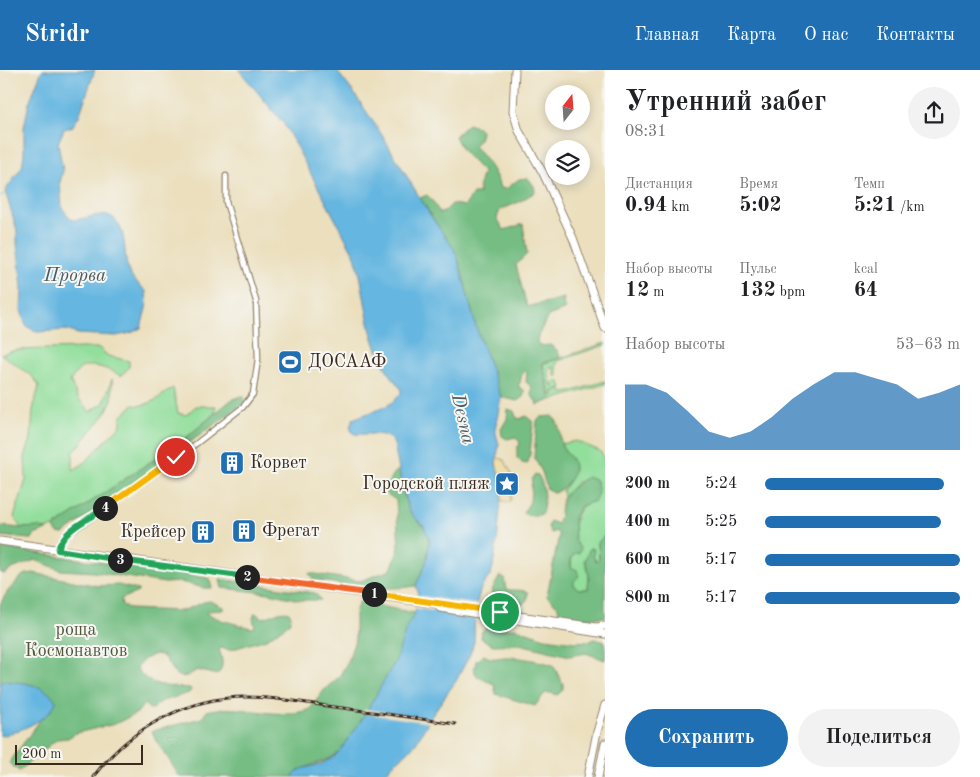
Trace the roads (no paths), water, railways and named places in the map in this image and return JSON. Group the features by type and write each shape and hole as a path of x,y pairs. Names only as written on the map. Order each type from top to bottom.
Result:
{"main road":[{"path":"515,70 513,111 518,131 543,173 573,238 605,328"},
{"path":"0,541 556,623 596,627 605,626"},
{"path":"556,623 605,634"},
{"path":"588,777 596,732 605,706"},
{"path":"598,777 605,743"}],"street":[{"path":"58,550 61,540 66,534 105,509 197,443 243,407 253,394 258,359 256,300 226,202 226,176"}],"water":[{"name":"Прорва","path":"42,70 95,70 79,116 72,127 64,129 58,143 63,171 60,182 62,208 72,220 107,215 114,218 122,231 129,273 146,291 147,304 141,328 131,333 116,336 78,334 66,330 37,332 26,326 21,310 22,287 17,230 5,191 22,167 24,127 29,103"},
{"name":"Desna","path":"239,70 336,70 382,135 429,213 454,249 476,327 501,397 495,430 499,444 496,464 502,488 498,534 491,574 481,588 475,609 474,642 456,681 415,744 392,765 384,777 292,777 301,769 321,764 334,757 342,748 362,719 396,660 407,626 415,613 418,592 416,586 426,563 430,540 423,525 408,508 394,444 382,435 355,434 350,427 353,419 391,403 401,393 401,389 382,362 374,341 355,256 284,124"},
{"path":"0,681 23,683 45,690 56,701 53,708 48,714 33,724 0,736"}],"waterway":[{"path":"0,196 5,194"}],"railway":[{"path":"93,777 107,760 141,731 181,710 224,698 258,697 280,699 455,724"}],"place":[{"name":"ДОСААФ","path":"290,362"},
{"name":"Корвет","path":"232,463"},
{"name":"Городской пляж","path":"507,484"},
{"name":"Фрегат","path":"244,531"},
{"name":"Крейсер","path":"203,532"}],"park label":[{"name":"роща Космонавтов","path":"76,640"}]}
